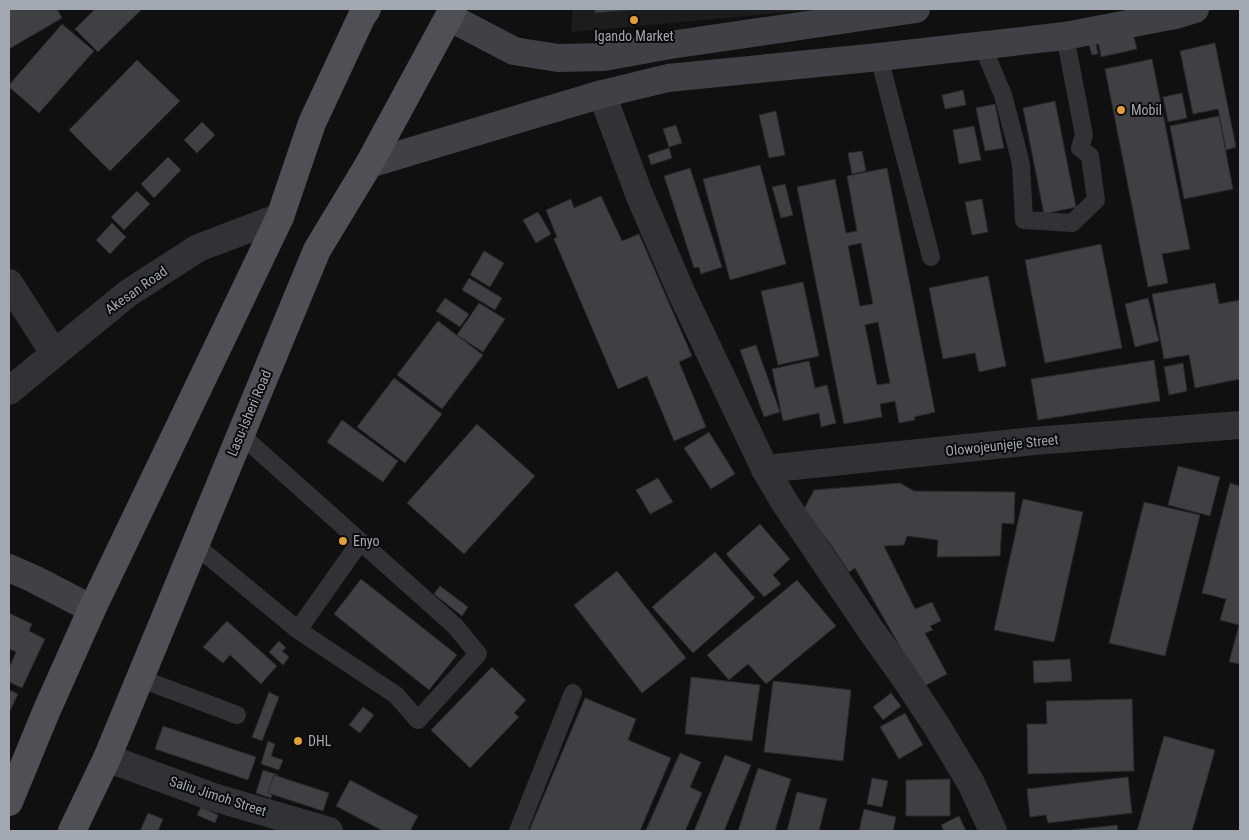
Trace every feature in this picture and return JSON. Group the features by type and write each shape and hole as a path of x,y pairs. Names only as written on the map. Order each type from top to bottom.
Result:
{"main road":[{"path":"451,13 514,51 558,58 604,57 670,45 916,9"},
{"path":"369,164 602,94 668,78 1065,36 1175,15 1196,9"},
{"path":"9,802 46,712 92,609 280,217 312,123 361,11"},
{"name":"Lasu-Isheri Road","path":"72,831 107,758 317,250 369,164 451,13"},
{"path":"9,568 92,609"}],"street":[{"path":"602,94 643,203 682,294 764,469 784,503 903,674 936,725 971,783 992,831"},
{"name":"Akesan Road","path":"9,391 127,294 198,248 280,217"},
{"path":"9,283 54,353"},
{"name":"Olowojeunjeje Street","path":"764,469 1034,440 1240,425"},
{"name":"Saliu Jimoh Street","path":"107,758 213,797 329,831"}],"lane":[{"path":"982,45 1003,95 1018,152 1021,165 1024,220 1072,223 1096,200 1090,156 1080,148 1084,135 1065,36"},
{"path":"879,57 931,257"},
{"path":"195,545 298,630 396,695 418,720 478,654 455,626 240,434"},
{"path":"298,630 360,542"},
{"path":"140,678 237,714"},
{"path":"518,831 573,693"}],"shaded area":[{"name":"Igando Market","path":"573,9 823,9 571,32"}],"building":[{"path":"9,9 57,9 62,18 9,49"},
{"path":"95,9 142,9 98,52 75,29"},
{"path":"595,9 640,9 595,13"},
{"path":"62,24 94,51 39,113 9,85"},
{"path":"1133,33 1137,49 1101,57 1098,40"},
{"path":"1215,43 1236,147 1226,150 1218,109 1193,114 1180,51"},
{"path":"1096,44 1098,54 1092,55 1089,45"},
{"path":"1152,59 1190,249 1162,254 1168,283 1148,287 1105,69"},
{"path":"137,60 180,101 110,171 69,130"},
{"path":"963,90 966,105 945,109 942,95"},
{"path":"1182,93 1187,118 1168,122 1163,97"},
{"path":"1055,101 1076,207 1044,214 1023,108"},
{"path":"995,104 1004,148 985,151 976,108"},
{"path":"776,111 785,155 769,158 759,115"},
{"path":"1219,116 1233,189 1184,199 1170,126"},
{"path":"202,122 215,135 197,153 184,140"},
{"path":"676,125 682,143 669,147 663,129"},
{"path":"974,126 981,160 959,164 953,130"},
{"path":"669,148 672,158 651,165 648,155"},
{"path":"862,151 866,171 852,174 848,153"},
{"path":"168,157 181,170 154,198 141,184"},
{"path":"760,165 786,264 730,280 703,179"},
{"path":"690,168 722,267 701,274 699,267 694,268 664,176"},
{"path":"887,168 935,412 914,417 915,420 899,423 895,401 880,404 882,417 844,424 797,187 835,179 846,233 857,231 847,176","holes":["861,243 873,304 860,306 848,246","878,322 890,383 877,385 865,325"]},
{"path":"785,184 793,215 781,218 772,187"},
{"path":"137,191 150,204 124,230 111,217"},
{"path":"601,196 622,241 639,234 692,356 679,362 706,427 674,441 647,376 618,389 554,239 557,237 546,210 571,199 574,208"},
{"path":"982,199 988,232 972,235 965,202"},
{"path":"538,212 551,234 536,243 523,220"},
{"path":"112,223 126,237 110,254 96,240"},
{"path":"1101,244 1122,348 1045,363 1025,260"},
{"path":"484,251 504,263 490,287 470,275"},
{"path":"988,276 1006,366 979,372 975,353 943,359 929,288"},
{"path":"469,278 502,298 495,310 462,290"},
{"path":"803,282 819,356 778,365 761,291"},
{"path":"1215,283 1219,304 1240,300 1240,379 1195,388 1189,355 1164,359 1152,294"},
{"path":"445,298 469,314 460,327 436,311"},
{"path":"1148,298 1159,341 1135,347 1125,304"},
{"path":"479,303 505,319 483,352 457,335"},
{"path":"438,321 483,355 442,409 397,375"},
{"path":"756,345 780,412 764,417 740,350"},
{"path":"1154,360 1160,401 1038,420 1031,379"},
{"path":"809,361 815,388 827,385 836,423 821,427 819,413 783,421 772,369"},
{"path":"1183,363 1187,391 1169,395 1164,367"},
{"path":"394,378 442,414 405,463 357,427"},
{"path":"342,420 398,461 383,482 327,442"},
{"path":"477,424 535,476 464,554 407,503"},
{"path":"709,432 735,474 711,489 684,448"},
{"path":"1178,466 1220,477 1210,516 1168,505"},
{"path":"658,478 673,502 650,514 636,490"},
{"path":"900,483 914,491 1015,492 1014,524 1002,523 1000,556 937,557 938,540 907,536 904,545 884,546 915,609 932,602 941,621 930,626 933,630 925,633 947,674 923,687 855,568 849,572 829,542 803,511 814,490"},
{"path":"1230,483 1240,486 1240,664 1229,662 1239,625 1220,620 1226,599 1202,593"},
{"path":"1023,499 1083,512 1054,642 994,630"},
{"path":"1144,502 1200,515 1165,656 1109,643"},
{"path":"760,524 790,559 773,575 781,584 764,597 726,554"},
{"path":"715,552 755,598 693,653 652,607"},
{"path":"617,571 686,658 642,693 574,605"},
{"path":"361,579 457,655 429,690 334,614"},
{"path":"797,580 836,626 766,684 748,664 729,680 707,655"},
{"path":"440,586 468,607 462,616 434,594"},
{"path":"9,613 32,624 29,631 45,639 22,688 9,682 9,668 16,652 9,649"},
{"path":"227,621 277,666 261,684 230,655 223,663 203,647"},
{"path":"279,641 286,648 282,651 289,657 283,665 269,652"},
{"path":"1070,659 1072,681 1034,683 1033,661"},
{"path":"492,667 526,700 514,713 519,717 470,768 431,730"},
{"path":"691,677 760,685 752,741 685,734"},
{"path":"773,681 851,690 843,761 764,752"},
{"path":"9,690 18,694 9,713"},
{"path":"269,692 279,697 262,741 252,737"},
{"path":"891,693 901,706 883,720 873,707"},
{"path":"585,698 636,719 628,740 671,758 640,831 529,831"},
{"path":"1132,699 1134,771 1028,774 1027,724 1047,724 1046,701"},
{"path":"363,707 374,715 360,733 349,725"},
{"path":"905,713 923,745 899,759 880,727"},
{"path":"163,726 256,757 248,780 155,749"},
{"path":"1164,736 1215,750 1192,831 1137,831"},
{"path":"268,741 275,744 271,756 283,760 279,770 261,764"},
{"path":"680,753 701,762 690,787 702,793 685,831 648,831 646,830"},
{"path":"725,755 751,765 724,831 694,831"},
{"path":"758,768 791,779 775,831 738,831"},
{"path":"263,770 278,775 271,798 256,793"},
{"path":"274,775 329,793 323,811 268,793"},
{"path":"1128,777 1132,813 1048,823 1046,815 1030,817 1027,789"},
{"path":"872,778 888,781 882,807 867,804"},
{"path":"950,779 950,816 906,816 906,780"},
{"path":"350,780 418,816 410,831 383,831 336,806"},
{"path":"797,792 827,799 819,831 787,831"},
{"path":"201,807 218,815 215,823 197,815"},
{"path":"864,809 896,817 893,831 859,831"},
{"path":"148,813 163,819 158,831 140,831"},
{"path":"959,816 966,831 944,831 941,825"},
{"path":"1117,825 1118,831 1062,831"}],"place":[{"name":"Igando Market","path":"634,20"},
{"name":"Mobil","path":"1121,110"},
{"name":"Enyo","path":"343,541"},
{"name":"DHL","path":"298,741"}]}
